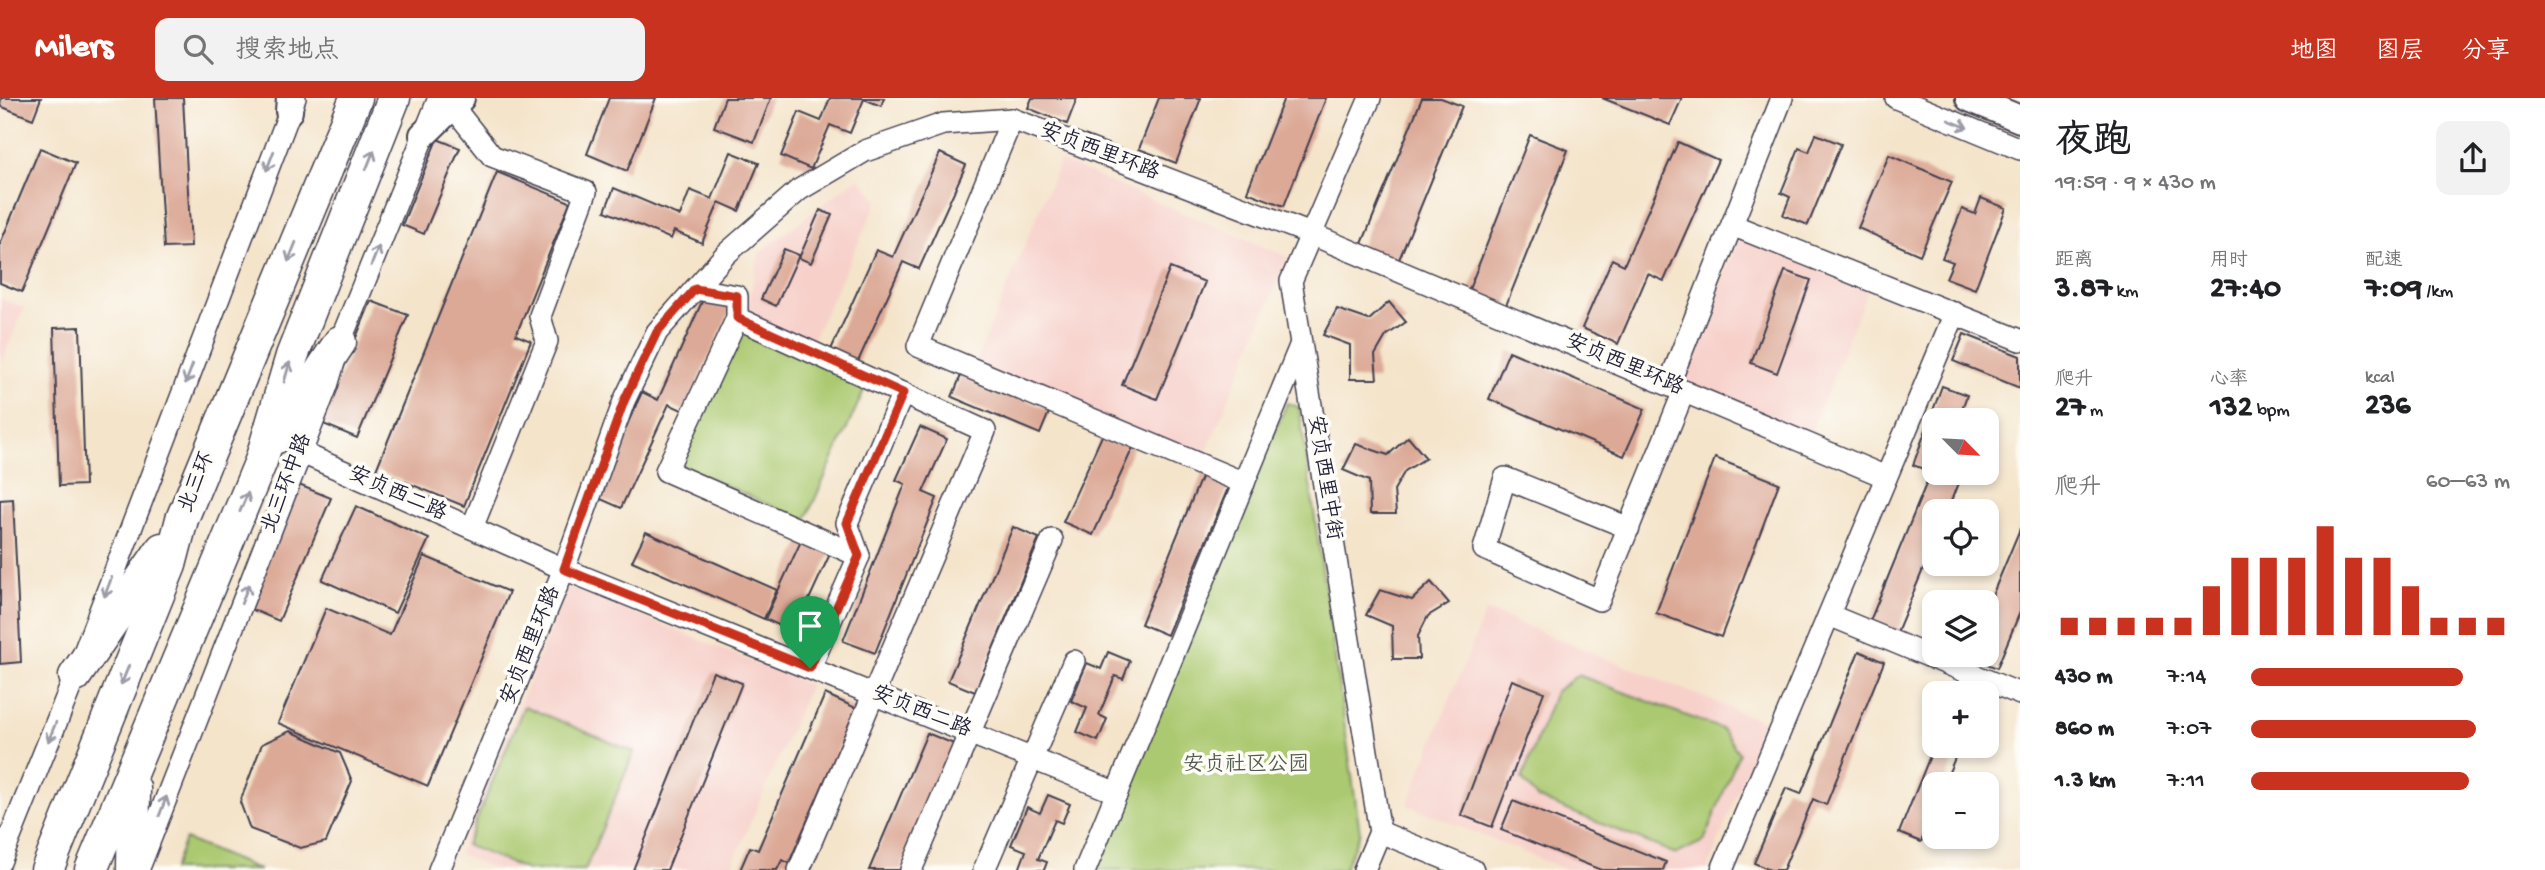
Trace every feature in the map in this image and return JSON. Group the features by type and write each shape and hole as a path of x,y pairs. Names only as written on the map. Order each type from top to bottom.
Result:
{"highway":[{"name":"北三环","path":"47,870 170,565 182,519 356,98"},
{"path":"92,870 261,461 292,356 394,98"},
{"path":"261,461 340,342"},
{"path":"75,676 182,519"},
{"path":"132,768 132,870"}],"main road":[{"path":"1969,98 2020,119"},
{"path":"423,135 449,100"}],"street":[{"name":"安贞西里中街","path":"1370,98 1291,282 1380,832"},
{"path":"1629,528 1505,478 1484,549 1599,600 1629,528 1732,225 1782,98"},
{"path":"1896,98 2020,149"},
{"path":"449,100 492,156 586,192 540,316 547,341 472,528"},
{"path":"0,862 75,676 291,102"},
{"name":"安贞西里环路","path":"439,870 564,569 624,401 657,332 726,254 799,190 865,150 943,124 1012,119 1311,234 1886,477"},
{"path":"1012,119 918,346 1244,483"},
{"name":"北三环中路","path":"139,870 327,386 340,342 423,135"},
{"path":"1732,225 2020,340"},
{"path":"695,289 737,296 737,318 666,471 859,556"},
{"path":"1722,870 1955,313"},
{"path":"737,318 985,431 799,870"},
{"path":"1085,870 1301,344"},
{"path":"810,668 859,556 847,523 903,393"},
{"name":"安贞西二路","path":"300,452 564,569 1117,793"},
{"path":"911,870 1052,540"},
{"path":"1829,615 2020,694"},
{"path":"984,870 1074,662"},
{"path":"1364,870 1380,832 1472,870"}],"shaded area":[{"path":"1060,161 1288,257 1204,458 975,364"},
{"path":"859,177 878,201 811,343 746,313 759,253"},
{"path":"1739,237 1868,290 1810,434 1680,382"},
{"path":"0,298 24,308 0,367"},
{"path":"568,586 810,685 730,870 496,870 458,854"},
{"path":"1486,610 1765,722 1707,870 1567,870 1407,805"}],"green space":[{"path":"740,326 867,384 805,521 678,464"},
{"name":"安贞社区公园","path":"1287,403 1299,407 1360,832 1344,870 1091,870"},
{"path":"1578,675 1722,729 1739,753 1704,841 1676,854 1537,798 1522,779 1555,692"},
{"path":"524,706 634,752 585,870 527,870 466,845"},
{"path":"185,839 260,870 173,870"}],"building":[{"path":"1,98 41,98 33,119 0,106"},
{"path":"155,98 183,98 191,247 164,248"},
{"path":"609,98 656,98 627,171 587,154"},
{"path":"725,98 771,98 754,142 714,127"},
{"path":"830,98 884,98 881,106 864,99 850,133 830,125 811,169 781,156 799,112 821,121"},
{"path":"1032,98 1077,98 1067,124 1028,108"},
{"path":"1159,98 1201,98 1176,163 1139,149"},
{"path":"1284,98 1326,98 1284,206 1247,192"},
{"path":"1422,98 1441,98 1462,106 1396,267 1359,251"},
{"path":"1602,98 1682,98 1670,125"},
{"path":"1816,134 1841,144 1808,225 1783,215 1790,197 1781,193 1799,148 1809,152"},
{"path":"1530,135 1568,150 1503,313 1466,297"},
{"path":"437,139 460,148 424,234 402,225"},
{"path":"1678,142 1718,160 1664,281 1648,274 1618,344 1582,328 1612,259 1624,265"},
{"path":"40,148 76,163 22,292 0,283 0,244"},
{"path":"731,152 759,163 739,211 719,202 702,243 674,231 671,239 605,211 614,188 680,216 690,190 712,199"},
{"path":"940,153 966,165 919,269 903,262 856,366 829,354 876,250 893,257"},
{"path":"1889,155 1952,182 1920,255 1858,228"},
{"path":"497,172 570,202 516,335 531,341 464,506 376,470"},
{"path":"1981,198 2006,208 1975,289 1946,278 1953,262 1942,258 1962,209 1975,214"},
{"path":"820,210 832,215 811,263 799,258"},
{"path":"784,249 799,255 776,306 761,299"},
{"path":"1170,268 1205,282 1157,399 1122,385"},
{"path":"1785,271 1811,280 1777,373 1751,363"},
{"path":"705,295 732,307 684,411 669,404 621,508 594,496 642,392 658,400"},
{"path":"371,301 408,315 357,438 321,423"},
{"path":"1389,302 1406,322 1386,336 1375,355 1377,379 1350,379 1350,345 1323,335 1337,309 1369,320"},
{"path":"80,327 85,485 59,486 54,328"},
{"path":"1964,334 2020,356 2020,388 1953,361"},
{"path":"1509,351 1645,409 1624,456 1489,399"},
{"path":"962,373 1050,410 1040,434 952,397"},
{"path":"1942,386 1967,395 1962,408 1934,408"},
{"path":"920,427 947,439 923,492 937,498 875,653 843,641 905,484 896,480"},
{"path":"1105,429 1135,443 1093,535 1063,522"},
{"path":"1408,437 1426,458 1405,471 1394,490 1396,514 1370,514 1369,481 1343,470 1356,444 1388,455"},
{"path":"1922,440 1922,468 1913,465"},
{"path":"1715,458 1779,483 1721,637 1656,613"},
{"path":"1204,470 1231,481 1167,635 1141,624"},
{"path":"294,483 331,498 279,621 244,606"},
{"path":"1926,485 1957,485 1952,499 1922,499 1922,572 1897,632 1870,621"},
{"path":"13,499 21,662 0,664 0,500"},
{"path":"356,506 429,539 395,613 322,580"},
{"path":"1013,527 1039,538 975,692 948,681"},
{"path":"2020,529 2020,612 1999,663 1999,590 1994,590"},
{"path":"646,532 777,590 764,619 632,561"},
{"path":"801,541 830,554 794,632 765,619"},
{"path":"424,556 509,592 428,786 278,723 326,608 390,635"},
{"path":"1431,582 1449,603 1428,616 1418,636 1419,659 1393,659 1392,626 1366,615 1380,590 1412,600"},
{"path":"1859,651 1884,662 1826,805 1813,799 1783,870 1770,870 1754,863 1786,788 1801,794"},
{"path":"1108,652 1130,661 1123,679 1115,676 1099,715 1107,719 1098,741 1077,732 1087,708 1071,701 1087,663 1101,669"},
{"path":"713,672 742,683 667,870 633,870"},
{"path":"1512,680 1544,692 1492,827 1461,815"},
{"path":"825,694 856,708 789,863 782,860 777,870 740,870 750,847 758,850"},
{"path":"290,731 340,753 352,781 326,842 300,848 250,829 240,802 262,744"},
{"path":"927,733 954,744 901,870 869,870"},
{"path":"1929,758 1955,758 1949,772 1924,772"},
{"path":"1922,776 1922,840 1921,842 1899,833"},
{"path":"1048,795 1070,804 1062,823 1055,820 1038,859 1047,862 1044,870 1019,870 1026,851 1011,845 1027,807 1040,813"},
{"path":"1513,801 1666,862 1663,870 1601,870 1501,830"}],"route":[{"path":"695,289 737,296 737,318 903,393 847,523 859,556 810,668 564,569 624,401 657,332 695,289"}]}
